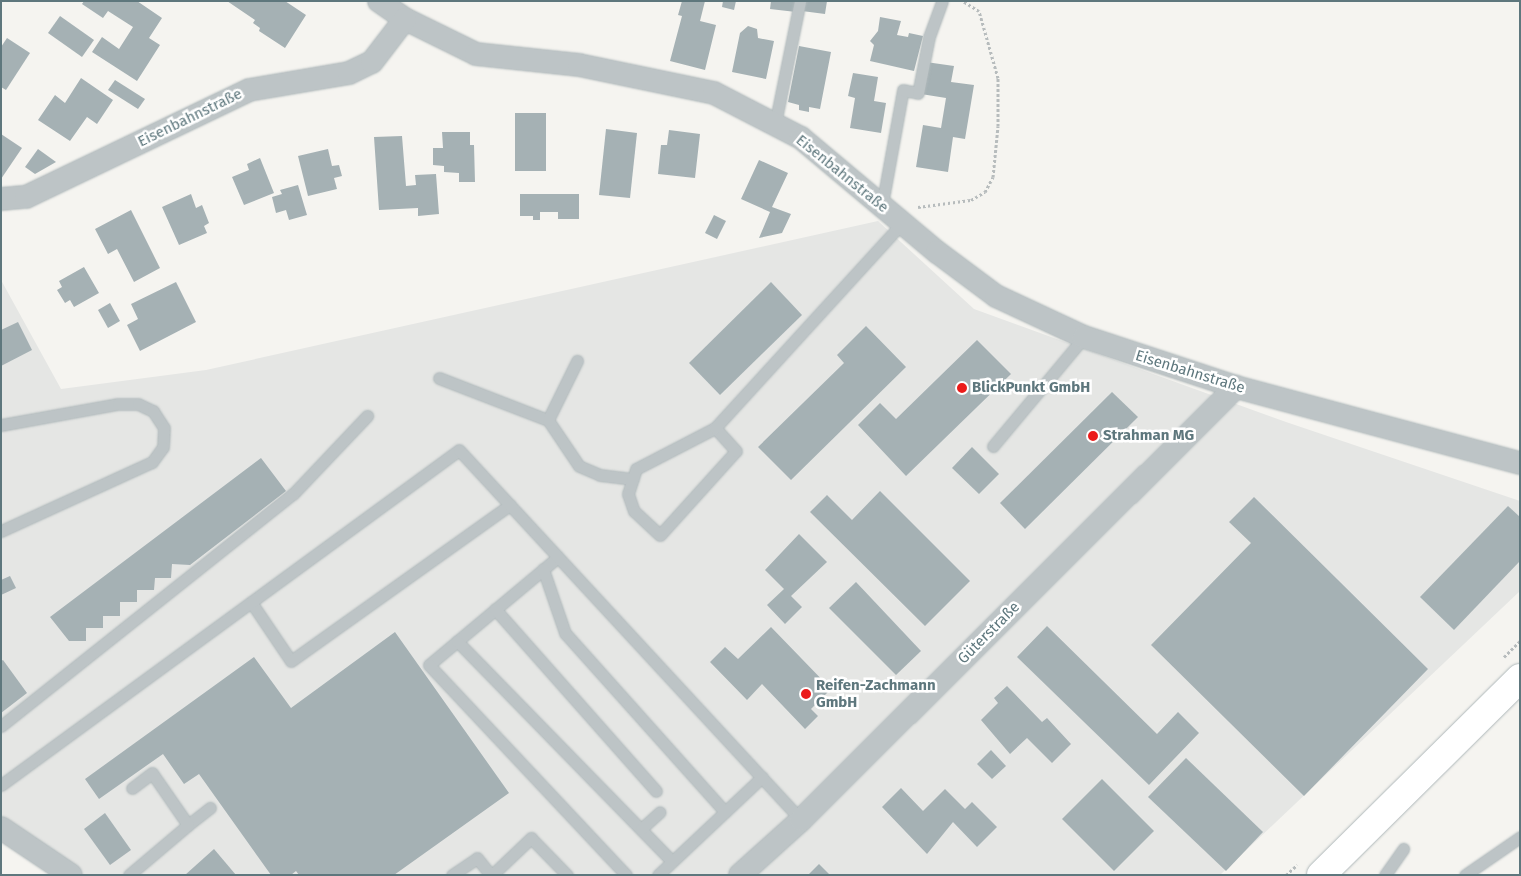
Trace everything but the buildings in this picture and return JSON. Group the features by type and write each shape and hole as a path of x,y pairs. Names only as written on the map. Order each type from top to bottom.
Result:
{"main road":[{"path":"1321,875 1520,678"}],"street":[{"path":"378,1 405,18"},
{"name":"Eisenbahnstraße","path":"1,199 26,197 249,90 349,73 372,62 405,18 476,54 580,65 714,93 801,138 893,215 996,296 1084,338 1236,387 1520,463"},
{"name":"Güterstraße","path":"740,875 801,820 1236,387"},
{"path":"1,828 72,875"}],"lane":[{"path":"775,124 800,1"},
{"path":"714,428 736,451 660,534 634,511 628,494 636,469 656,456 714,428 893,215 903,90 918,93 929,37 942,1"},
{"path":"994,446 1084,338"},
{"path":"548,420 578,361"},
{"path":"438,378 548,420 579,466 600,476 633,479"},
{"path":"1,424 118,404 138,404 153,411 164,428 163,447 152,462 1,530"},
{"path":"1,726 294,494 366,416"},
{"path":"1,785 459,450 801,820"},
{"path":"251,602 291,661 510,505"},
{"path":"558,557 429,665 626,875"},
{"path":"543,569 565,633 725,812"},
{"path":"496,609 656,791"},
{"path":"457,641 672,861"},
{"path":"132,788 152,773 188,826"},
{"path":"658,875 762,778"},
{"path":"129,875 210,808"},
{"path":"641,830 660,812"},
{"path":"1465,875 1520,837"},
{"path":"452,875 477,858 491,875 531,838 568,875"},
{"path":"1385,875 1403,848"}],"path":[{"path":"893,215 924,205 971,200 985,192 993,176 998,126 998,78 979,11 963,1"}],"shaded area":[{"path":"878,221 974,309 1286,422 1520,501 1520,591 1220,875 78,875 1,829 1,280 61,389 206,370"}],"place":[{"name":"BlickPunkt GmbH","path":"962,388"},
{"name":"Strahman MG","path":"1093,436"},
{"name":"Reifen-Zachmann GmbH","path":"806,694"}]}
